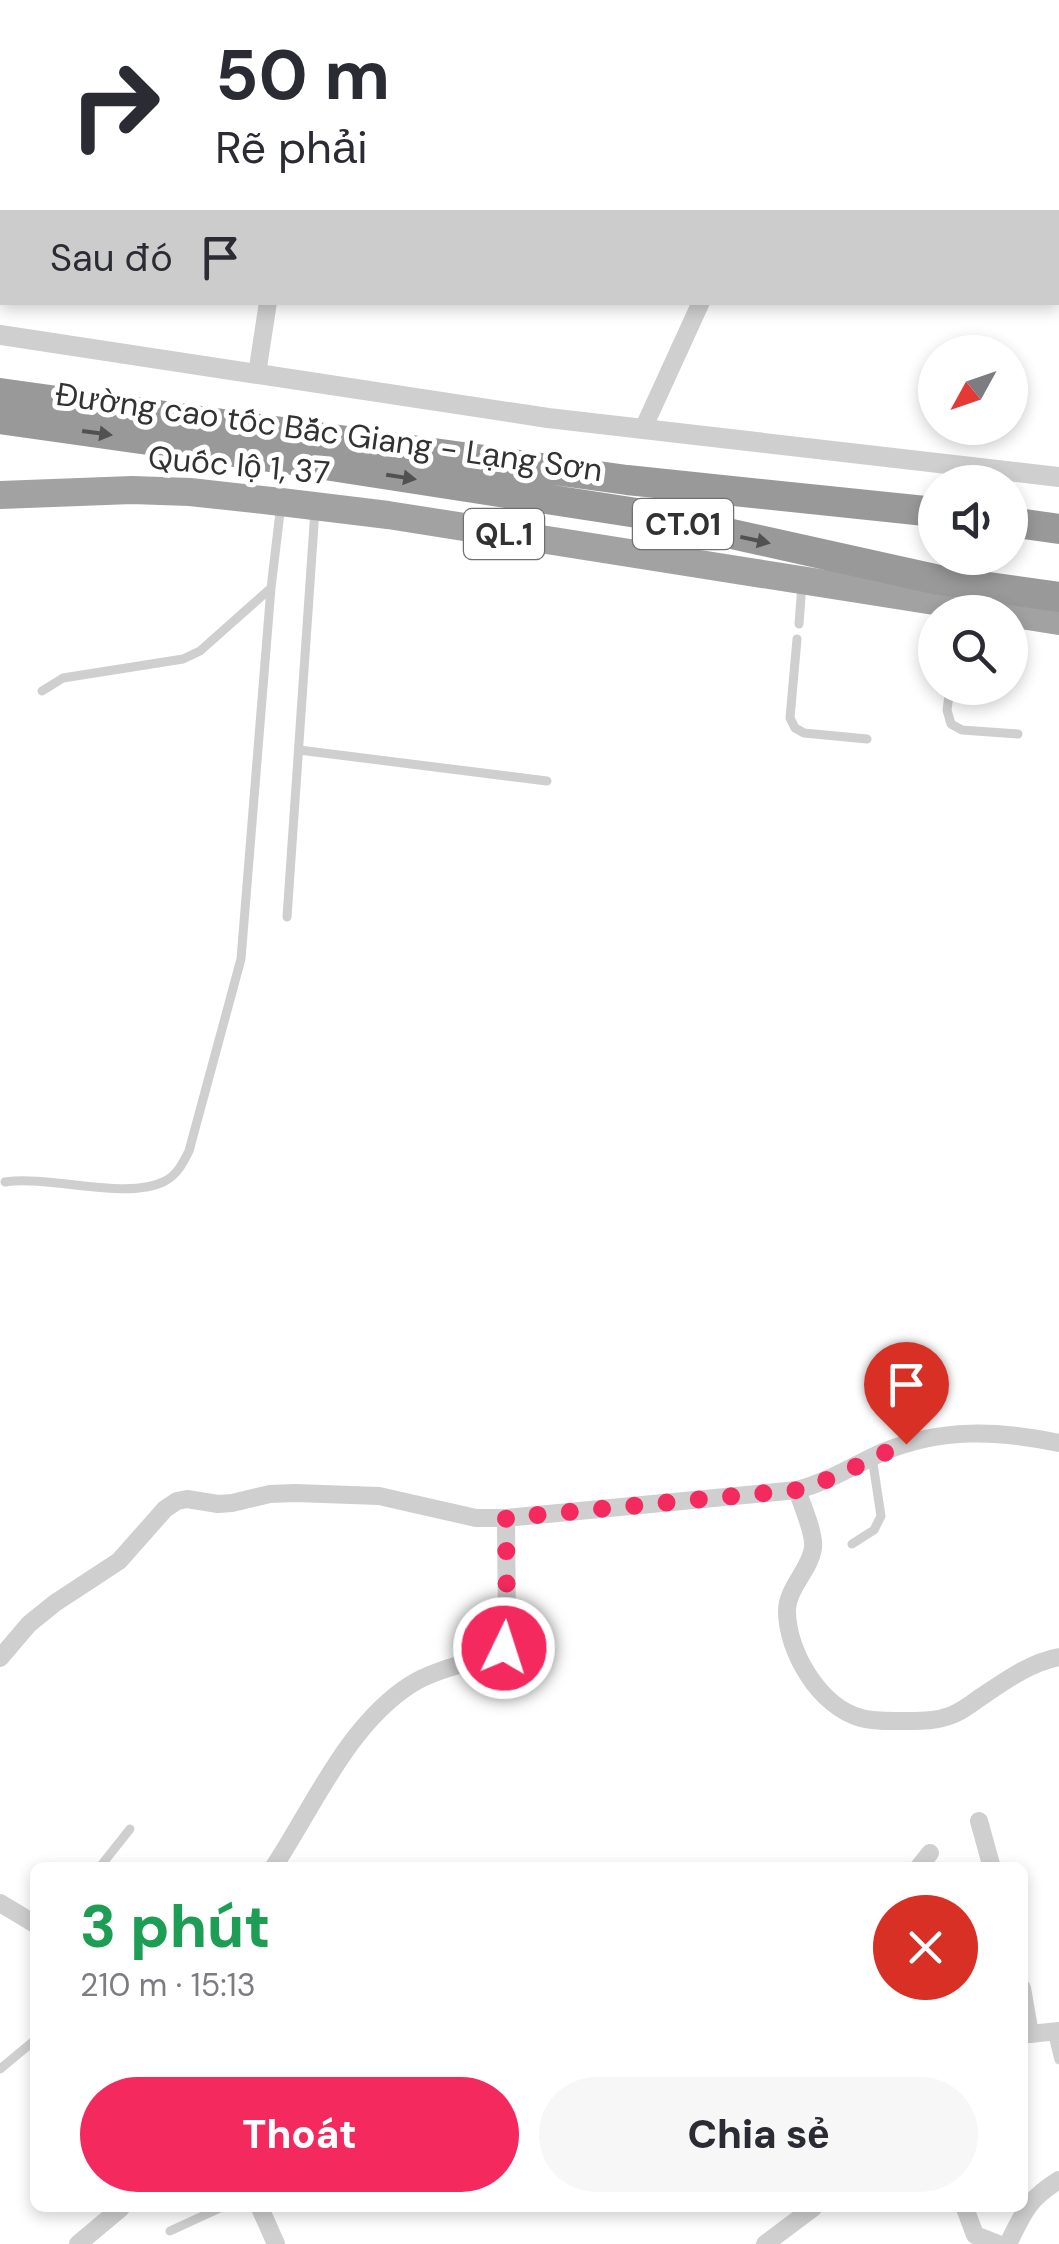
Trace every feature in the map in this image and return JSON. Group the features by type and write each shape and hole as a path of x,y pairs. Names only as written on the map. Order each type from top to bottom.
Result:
{"highway":[{"name":"Đường cao tốc Bắc Giang - Lạng Sơn","path":"0,393 609,478 918,510"},
{"name":"Đường cao tốc Bắc Giang - Lạng Sơn","path":"0,419 637,513 939,580 1059,597"},
{"name":"Quốc lộ 1, 37","path":"0,496 132,490 281,502 388,515 918,602"},
{"path":"1028,525 1059,529"},
{"name":"Quốc lộ 1, 37","path":"1028,616 1059,621"}],"street":[{"path":"257,374 268,305"},
{"path":"643,430 700,305"},
{"path":"0,335 548,418 1059,477"},
{"path":"0,1658 29,1624 55,1603 119,1562 177,1501 218,1504 294,1493 379,1496 476,1518 506,1518 797,1490 906,1444 960,1432 1000,1432 1059,1443"},
{"path":"797,1490 814,1541 813,1552 786,1607 789,1631 800,1660 820,1691 840,1708 860,1718 880,1720 927,1721 950,1716 1031,1666 1059,1657"},
{"path":"276,1862 366,1722 410,1685 497,1654 504,1648 506,1518"},
{"path":"979,1821 990,1862"},
{"path":"0,1902 30,1921"},
{"path":"1028,2006 1038,2035"},
{"path":"1028,2206 1038,2193 1059,2180"},
{"path":"78,2244 115,2212"},
{"path":"262,2212 276,2244"},
{"path":"764,2244 808,2212"},
{"path":"965,2212 973,2239 998,2244"},
{"path":"1008,2244 1024,2212"}],"lane":[{"path":"5,1182 151,1187 168,1180 182,1167 189,1150 241,959 281,502"},
{"path":"287,918 315,507"},
{"path":"799,624 803,581"},
{"path":"42,691 64,678 182,658 200,651 271,588"},
{"path":"797,639 790,718 795,728 804,733 867,739"},
{"path":"948,705 951,724 962,730 1018,734"},
{"path":"298,750 547,781"},
{"path":"852,1544 874,1530 882,1516 872,1458"},
{"path":"104,1862 130,1829"},
{"path":"1038,2035 1059,2060"},
{"path":"0,2069 30,2044"},
{"path":"170,2231 211,2212"}],"route":[{"path":"504,1648 506,1518 797,1490 906,1444"}]}
